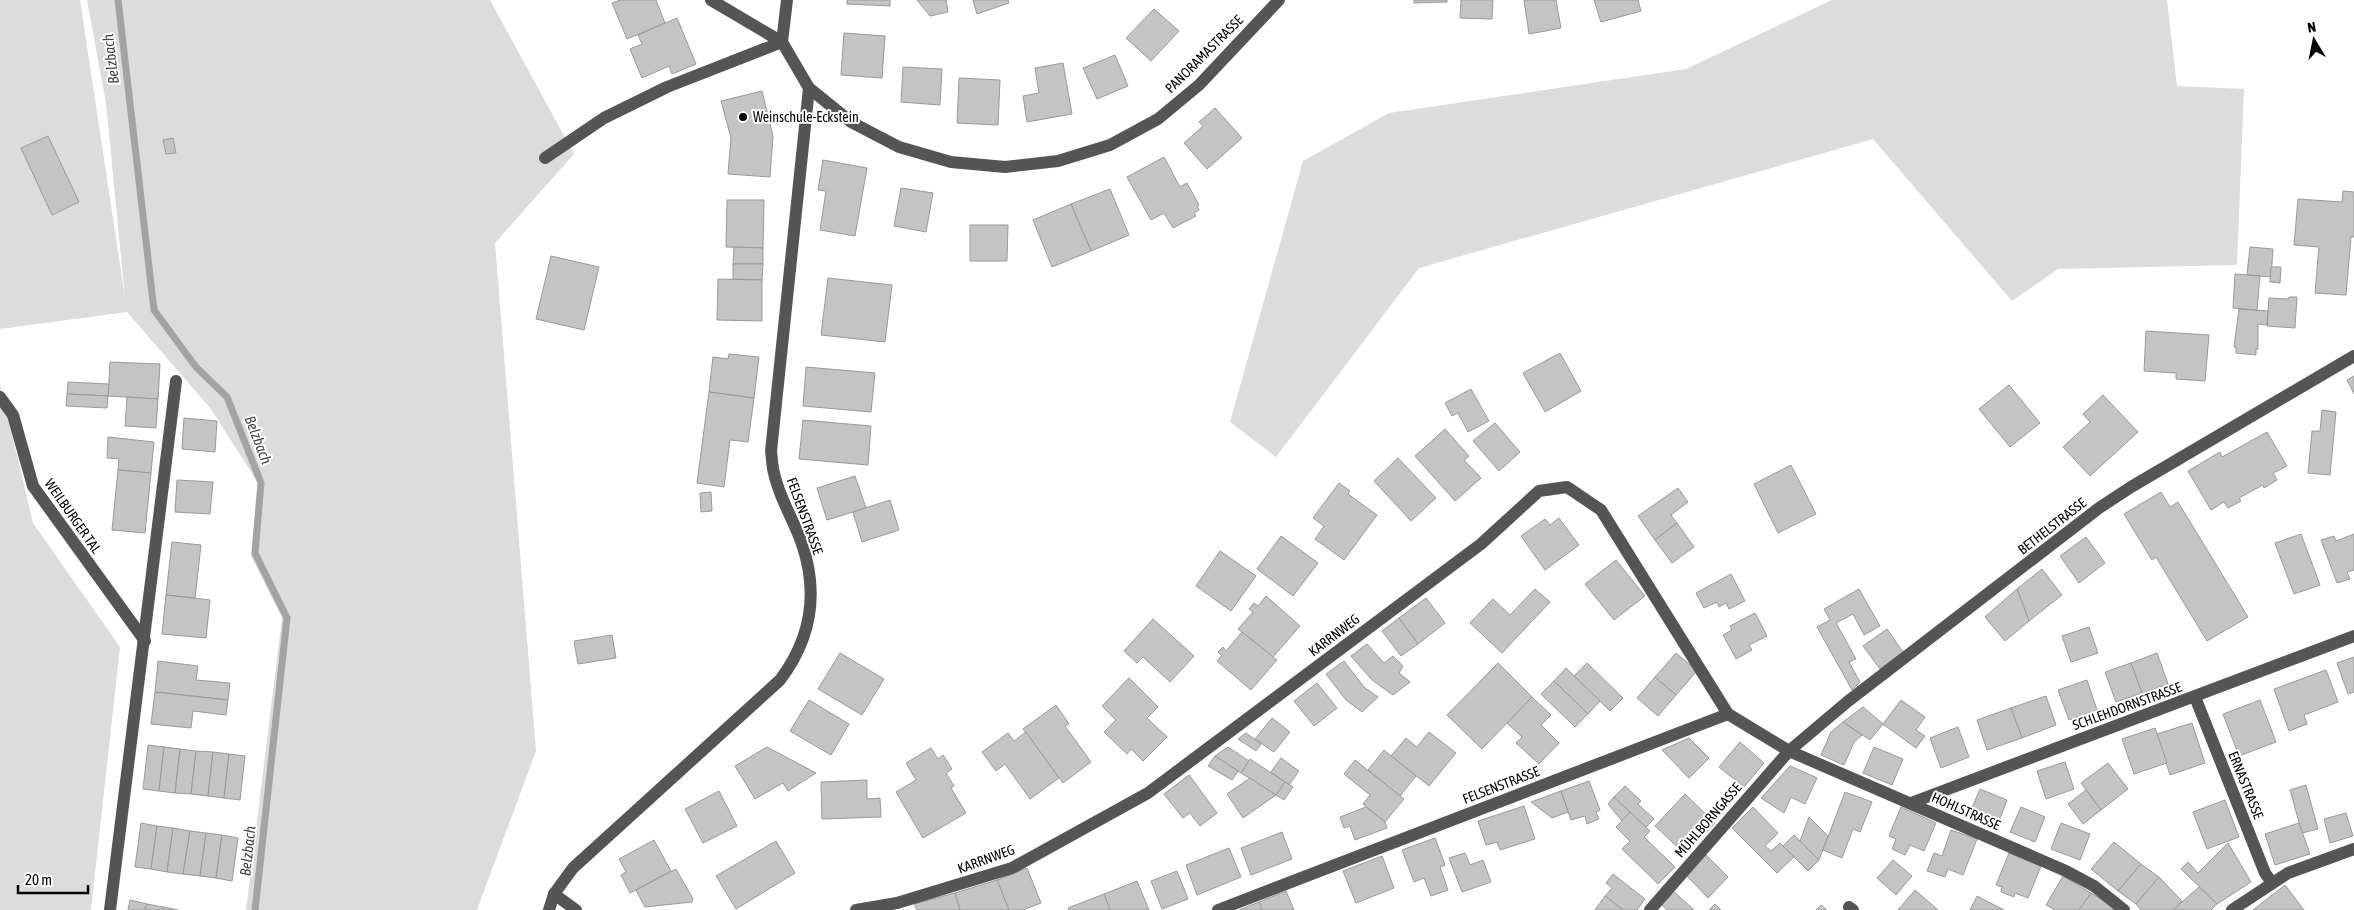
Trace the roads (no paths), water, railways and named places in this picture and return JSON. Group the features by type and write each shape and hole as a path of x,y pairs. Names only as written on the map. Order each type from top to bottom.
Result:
{"street":[{"path":"711,0 782,42"},
{"path":"782,42 786,0"},
{"name":"PANORAMASTRASSE","path":"782,42 809,88 851,122 899,147 916,152 951,162 1005,167 1058,161 1110,145 1158,119 1199,85 1279,0"},
{"path":"544,158 604,118 667,87 782,42"},
{"name":"FELSENSTRASSE","path":"549,910 554,894 573,868 780,680 794,661 806,635 810,602 810,572 802,544 774,473 771,450 809,88"},
{"name":"BETHELSTRASSE","path":"1789,751 1847,702 2130,487 2354,356"},
{"path":"110,910 176,381"},
{"name":"WEILBURGER TAL","path":"0,397 13,415 22,454 33,486 145,641"},
{"name":"KARRNWEG","path":"856,910 897,903 1012,868 1148,793 1481,544 1539,491 1567,487 1601,510 1728,714"},
{"name":"SCHLEHDORNSTRASSE","path":"1911,803 2354,636"},
{"name":"ERNASTRASSE","path":"2194,697 2265,873 2272,883"},
{"path":"1728,714 1789,751"},
{"name":"FELSENSTRASSE","path":"1218,910 1728,714"},
{"name":"HOHLSTRASSE","path":"1789,751 2066,871 2094,886 2124,910"},
{"name":"MÜHLBORNGASSE","path":"1650,910 1789,751"},
{"path":"2232,910 2272,883 2304,866 2354,849"},
{"path":"554,894 576,910"}],"waterway":[{"name":"Belzbach","path":"118,0 154,310 196,367 227,397 261,483 255,553 287,618 255,910"}],"place":[{"name":"Weinschule-Eckstein","path":"743,117"}]}
